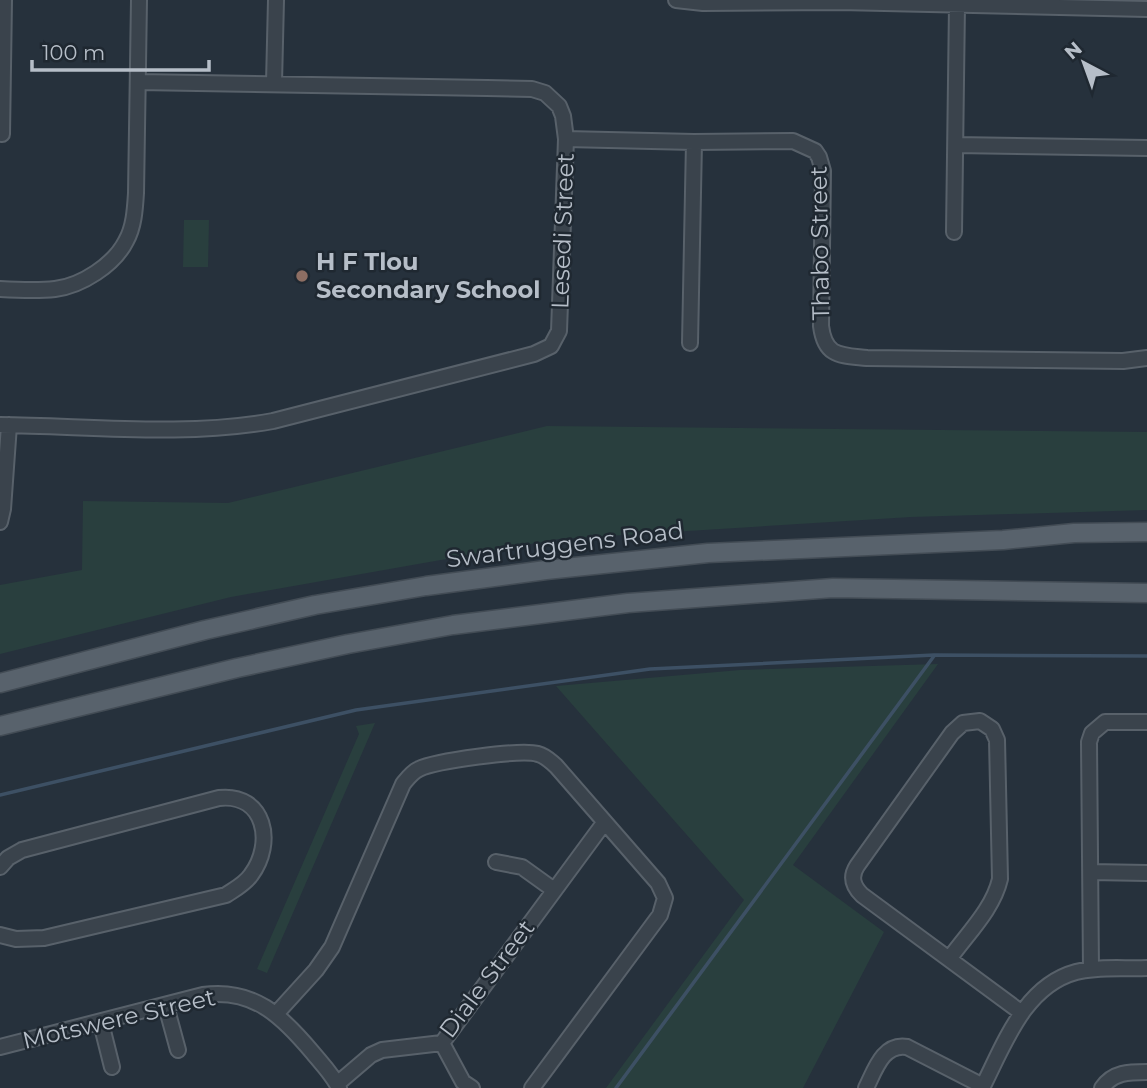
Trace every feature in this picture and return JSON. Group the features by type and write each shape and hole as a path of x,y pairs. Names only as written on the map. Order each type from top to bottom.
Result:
{"main road":[{"name":"Swartruggens Road","path":"0,683 205,629 315,605 426,586 546,570 708,553 1003,540 1074,533 1147,532"},
{"path":"0,726 348,644 453,625 628,603 833,588 1147,593"}],"street":[{"path":"2,134 4,0"},
{"path":"0,289 56,289 72,285 93,274 119,251 126,241 134,215 136,193 139,0"},
{"path":"274,83 276,0"},
{"path":"676,0 703,3 840,1 1147,9"},
{"path":"954,232 957,5"},
{"name":"Lesedi Street","path":"4,425 236,428 273,421 545,350 551,346 559,331 566,139 559,106 545,93 532,89 139,82"},
{"name":"Thabo Street","path":"566,139 793,141 811,148 819,157 823,171 821,326 826,345 839,355 880,359 1123,361 1147,358"},
{"path":"690,343 694,142"},
{"path":"956,145 1147,148"},
{"path":"0,522 3,509 4,425"},
{"path":"950,958 989,906 1000,879 997,740 992,729 980,721 963,723 952,733 853,872 854,885 862,895 1022,1013"},
{"path":"1091,970 1089,742 1092,733 1105,722 1147,722"},
{"path":"276,1014 316,970 332,947 403,784 411,774 421,768 517,752 537,753 556,766 663,890 664,906 532,1088"},
{"path":"0,867 22,850 219,798 242,799 251,806 262,825 263,849 257,865 243,884 226,895 44,938 16,939 0,935"},
{"name":"Diale Street","path":"338,1086 371,1055 382,1050 442,1043 604,824"},
{"path":"496,863 522,867 554,890"},
{"path":"1091,872 1147,873"},
{"path":"866,1088 888,1050 900,1046 907,1047 982,1087 1022,1013 1032,1000 1053,982 1076,972 1147,968"},
{"name":"Motswere Street","path":"0,1047 203,995 234,994 251,999 276,1014 304,1043 338,1086"},
{"path":"166,1006 178,1050"},
{"path":"101,1023 112,1067"},
{"path":"442,1043 463,1082 472,1088"},
{"path":"1102,1088 1113,1077 1123,1073 1147,1072"}],"green space":[{"path":"184,220 209,220 208,267 183,267"},
{"path":"547,426 1147,432 1147,510 911,517 559,539 231,597 0,654 0,585 82,570 83,501 228,503"},
{"path":"938,664 793,865 884,932 803,1088 606,1088 744,900 556,686 740,670"},
{"path":"375,723 267,973 257,969 359,734 356,726"}],"waterway":[{"path":"0,795 356,710 650,669 934,655 1147,656"},
{"path":"616,1088 934,656"}],"place":[{"name":"H F Tlou Secondary School","path":"302,276"}]}
